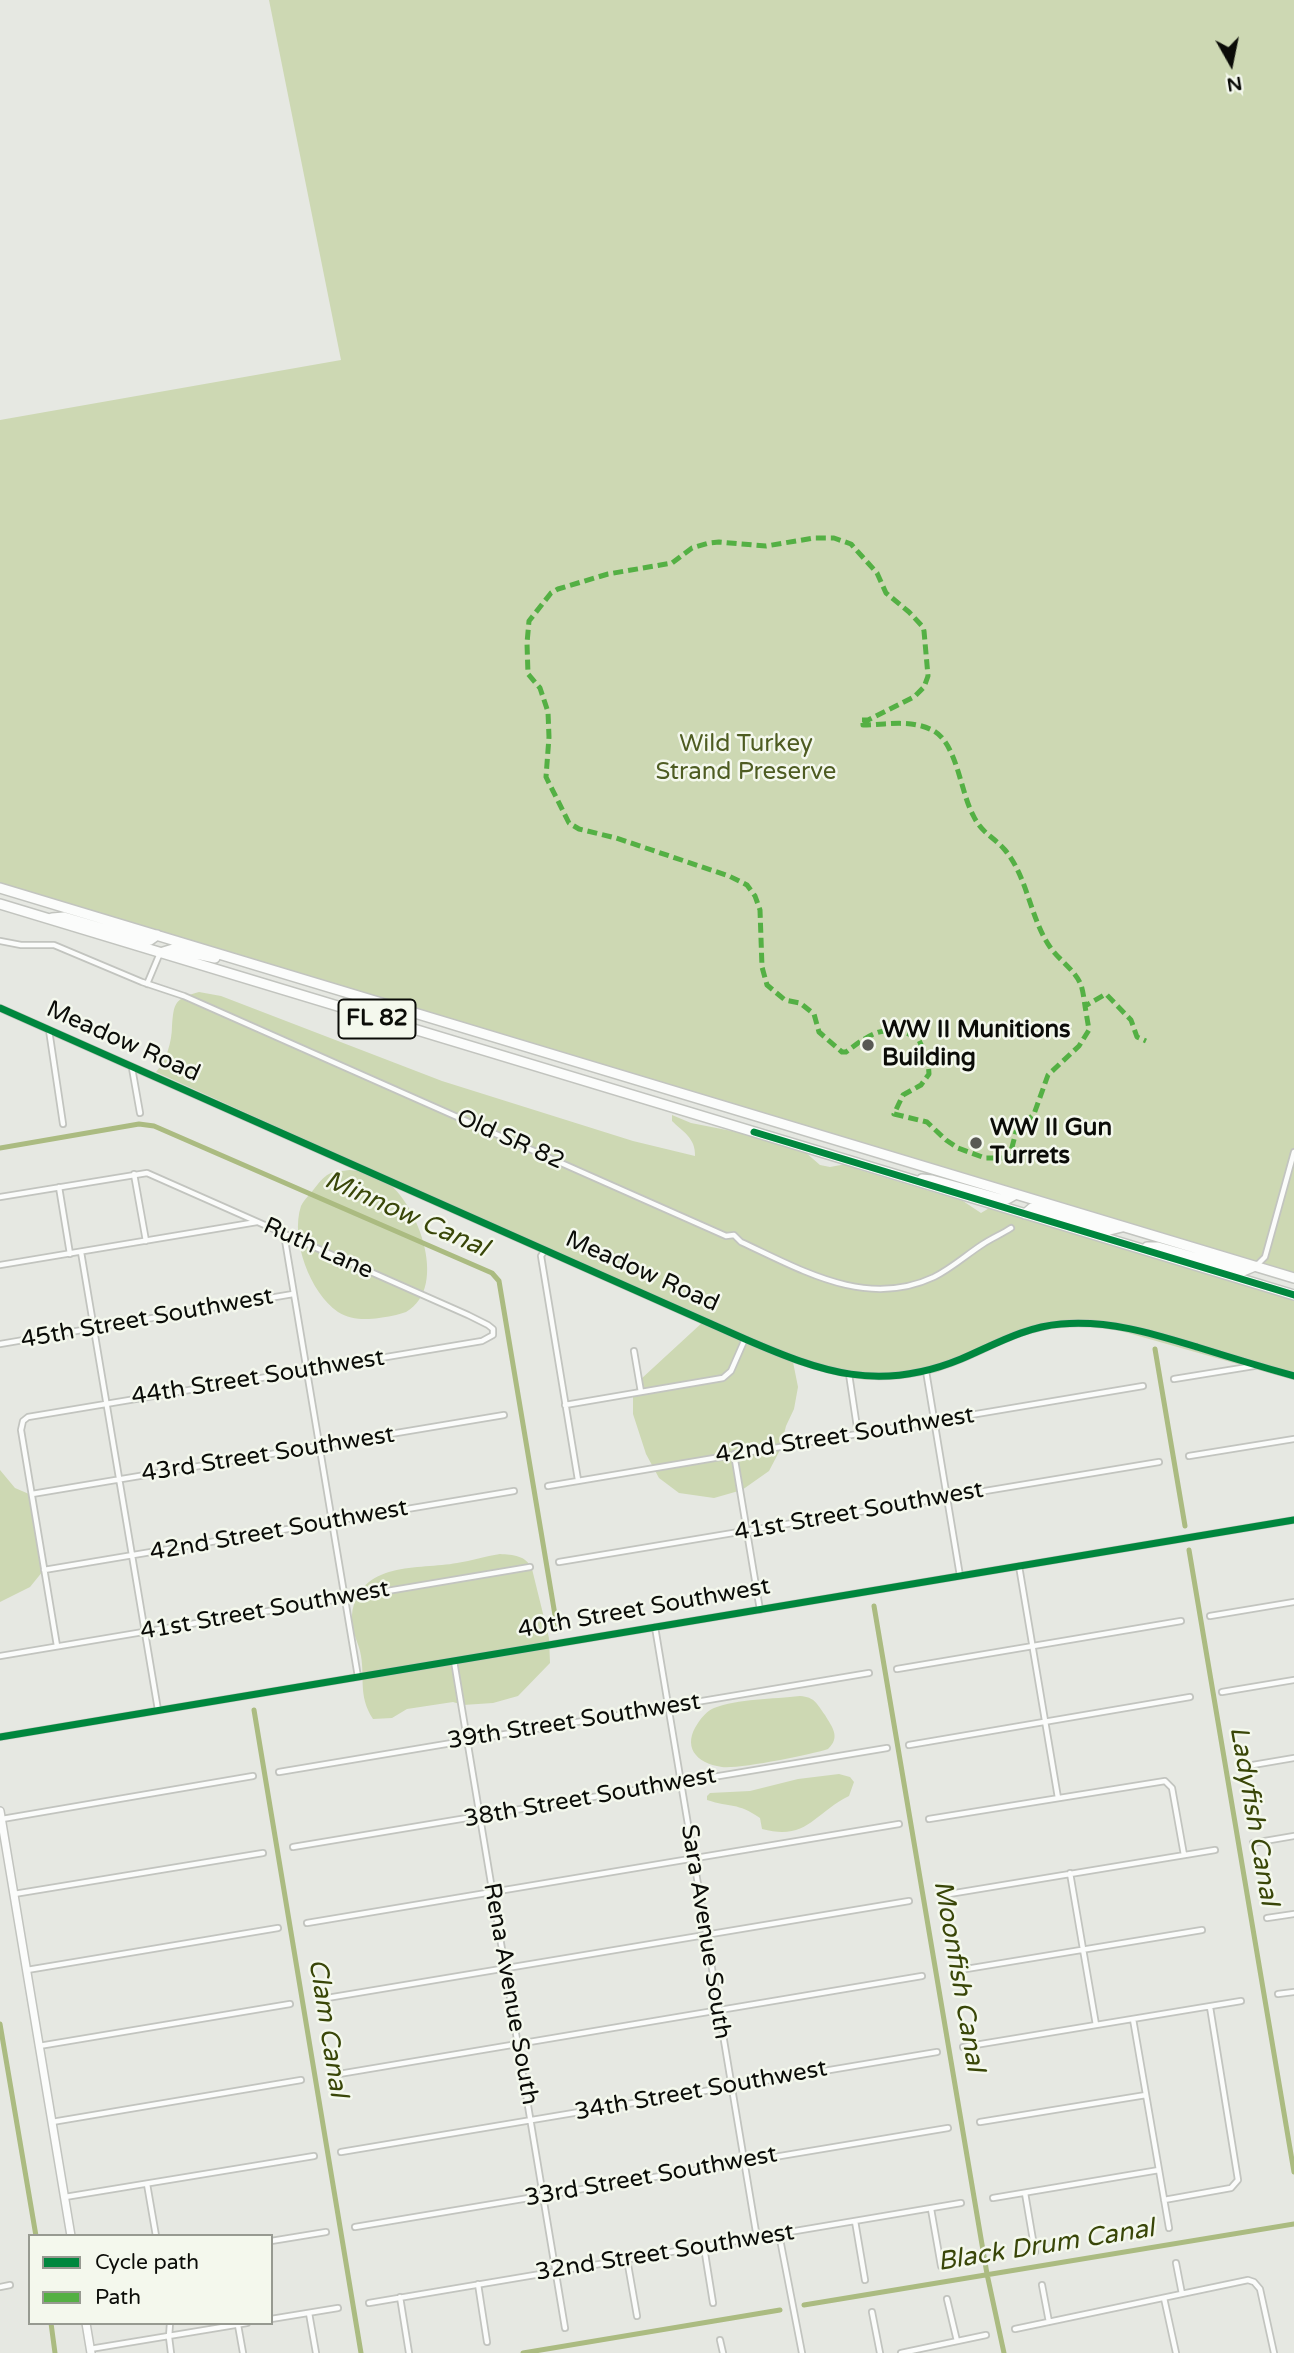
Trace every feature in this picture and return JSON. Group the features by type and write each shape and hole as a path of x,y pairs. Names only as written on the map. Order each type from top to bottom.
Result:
{"highway":[{"name":"FL 82","path":"0,888 1294,1278"},
{"name":"FL 82","path":"0,904 1294,1295"},
{"path":"46,919 64,917 139,939 150,940 157,935"},
{"path":"160,953 173,949 277,978 290,976"},
{"path":"906,1178 932,1180 1001,1199 1016,1194"},
{"path":"1025,1214 1032,1208 1110,1230 1123,1227"},
{"path":"1134,1247 1158,1247 1243,1271 1255,1266"}],"street":[{"name":"Old SR 82","path":"0,941 22,945 54,945 147,984 184,996 726,1236 734,1235 740,1242 843,1286 877,1289 919,1282 947,1270 984,1243 1011,1228"},
{"path":"147,984 160,953"},
{"name":"Meadow Road","path":"0,1008 808,1365 849,1374 890,1376 926,1371 1025,1331 1052,1325 1084,1323 1128,1327 1294,1376"},
{"path":"49,1030 63,1124"},
{"path":"132,1067 140,1113"},
{"path":"1255,1266 1265,1257 1294,1152"},
{"name":"Ruth Lane","path":"134,1174 147,1173 488,1325 493,1329 492,1335"},
{"path":"0,1197 134,1174 146,1241"},
{"path":"59,1187 70,1254"},
{"path":"0,1265 258,1222"},
{"path":"284,1234 358,1677"},
{"path":"545,1250 541,1256 578,1480"},
{"path":"81,1252 158,1710"},
{"name":"45th Street Southwest","path":"0,1344 293,1294"},
{"name":"44th Street Southwest","path":"32,1494 21,1430 23,1421 28,1417 482,1341 492,1335"},
{"path":"565,1405 723,1378 731,1371 745,1339"},
{"path":"634,1351 641,1392"},
{"path":"1174,1379 1259,1366"},
{"path":"926,1371 960,1576"},
{"path":"849,1374 858,1434"},
{"name":"42nd Street Southwest","path":"548,1486 1143,1386"},
{"name":"43rd Street Southwest","path":"32,1494 504,1415"},
{"path":"1189,1456 1294,1438"},
{"path":"734,1454 760,1609"},
{"name":"41st Street Southwest","path":"559,1562 1159,1462"},
{"name":"42nd Street Southwest","path":"44,1570 514,1491"},
{"path":"32,1494 57,1646"},
{"name":"40th Street Southwest","path":"0,1737 1294,1520"},
{"path":"1019,1566 1058,1797"},
{"name":"41st Street Southwest","path":"0,1656 530,1567"},
{"path":"1210,1616 1294,1602"},
{"path":"897,1669 1181,1621"},
{"name":"Sara Avenue South","path":"654,1627 757,2238"},
{"name":"Rena Avenue South","path":"454,1661 565,2328"},
{"name":"39th Street Southwest","path":"279,1772 869,1673"},
{"path":"1222,1692 1294,1680"},
{"path":"909,1745 1190,1697"},
{"name":"38th Street Southwest","path":"293,1847 887,1748"},
{"path":"1241,1767 1294,1758"},
{"path":"71,2234 1,1815 253,1776"},
{"path":"929,1819 1159,1780 1165,1781 1172,1788 1184,1855"},
{"path":"307,1923 899,1824"},
{"path":"1253,1843 1294,1836"},
{"path":"943,1895 1215,1850"},
{"path":"14,1894 263,1853"},
{"path":"1070,1873 1096,2025"},
{"path":"321,1999 909,1901"},
{"path":"1267,1918 1294,1914"},
{"path":"27,1970 278,1928"},
{"path":"954,1971 1202,1930"},
{"path":"333,2075 922,1976"},
{"path":"1278,1994 1294,1992"},
{"path":"963,2047 1241,2001"},
{"path":"39,2046 290,2004"},
{"path":"1164,2200 1231,2188 1238,2180 1209,2006"},
{"path":"1133,2019 1169,2228"},
{"name":"34th Street Southwest","path":"341,2152 936,2052"},
{"path":"52,2122 301,2080"},
{"path":"980,2122 1146,2095"},
{"name":"33rd Street Southwest","path":"355,2227 948,2128"},
{"path":"65,2197 313,2156"},
{"path":"993,2198 1159,2170"},
{"path":"147,2184 156,2234"},
{"path":"1025,2193 1035,2252"},
{"name":"32nd Street Southwest","path":"369,2303 961,2203"},
{"path":"931,2208 941,2266"},
{"path":"855,2221 865,2280"},
{"path":"273,2241 326,2232"},
{"path":"779,2234 802,2353"},
{"path":"704,2247 713,2303"},
{"path":"627,2259 637,2316"},
{"path":"1176,2263 1182,2294"},
{"path":"1015,2329 1248,2280 1260,2289 1274,2353"},
{"path":"478,2284 487,2342"},
{"path":"1042,2284 1049,2322"},
{"path":"0,2287 10,2285"},
{"path":"400,2297 409,2353"},
{"path":"1164,2298 1176,2353"},
{"path":"947,2299 957,2341"},
{"path":"273,2319 338,2308"},
{"path":"872,2312 880,2353"},
{"path":"309,2313 316,2353"},
{"path":"86,2325 91,2351 238,2325 243,2353"},
{"path":"170,2325 171,2353"},
{"path":"901,2353 986,2335"},
{"path":"720,2340 723,2353"}],"green space":[{"name":"Wild Turkey Strand Preserve","path":"269,0 1294,0 1294,1275 0,885 0,420 341,360"},
{"path":"199,992 221,996 442,1081 633,1141 695,1156 691,1140 672,1121 672,1115 691,1123 737,1132 805,1152 820,1165 830,1167 846,1164 963,1201 981,1213 991,1207 1294,1298 1294,1380 1121,1331 1078,1324 1030,1330 980,1350 938,1372 895,1379 867,1380 793,1362 798,1387 794,1409 780,1450 769,1471 742,1490 714,1498 679,1493 659,1478 646,1454 633,1414 633,1395 641,1379 704,1321 156,1072 168,1051 177,1003"},
{"path":"350,1170 377,1176 394,1188 416,1222 424,1243 426,1283 419,1300 406,1312 369,1319 343,1315 319,1292 305,1264 298,1234 301,1206 327,1175"},
{"path":"0,1470 15,1488 29,1494 43,1571 30,1587 0,1602"},
{"path":"500,1554 523,1558 532,1569 549,1638 550,1663 518,1696 493,1703 463,1705 453,1702 407,1709 392,1718 373,1719 365,1701 362,1660 352,1620 357,1597 366,1585 378,1576 393,1571"},
{"path":"800,1696 815,1702 830,1724 835,1736 828,1749 775,1761 722,1767 705,1762 691,1746 693,1731 711,1709 744,1701"},
{"path":"839,1774 850,1777 854,1782 849,1796 809,1824 790,1831 762,1829 760,1818 752,1813 739,1807 707,1800 710,1793 750,1791 798,1779"}],"waterway":[{"name":"Minnow Canal","path":"0,1148 139,1124 154,1126 492,1273 499,1281 557,1627"},
{"name":"Ladyfish Canal","path":"1155,1349 1185,1526"},
{"name":"Ladyfish Canal","path":"1189,1550 1294,2172"},
{"name":"Moonfish Canal","path":"874,1606 987,2274 1004,2353"},
{"name":"Clam Canal","path":"254,1710 361,2353"},
{"path":"0,2024 36,2234"},
{"name":"Black Drum Canal","path":"804,2305 1294,2224"},
{"name":"Black Drum Canal","path":"523,2353 780,2310"},
{"path":"51,2325 55,2353"}],"marked path":[{"path":"862,720 868,720 914,697 924,687 928,676 924,631 909,612 886,593 877,573 851,544 834,538 814,538 766,546 709,543 692,548 672,563 608,574 558,589 551,593 529,621 528,674 540,688 548,712 546,777 569,823 579,829 616,838 729,876 747,885 760,910 762,967 767,985 785,1000 800,1003 814,1014 819,1032 842,1052 872,1035 888,1030 918,1038 928,1060 929,1074 921,1085 903,1095 894,1114 927,1122 958,1148 985,1158 1005,1158 1011,1151 1016,1132 1034,1114 1048,1075 1079,1046 1089,1030 1085,1006"},
{"path":"863,723 915,725 932,730 940,736 953,756 973,815 980,827 1001,845 1013,861 1043,936 1078,980 1085,1006 1106,994 1131,1020 1137,1037 1146,1041"}],"cycle path":[{"path":"0,1008 745,1339 825,1369 851,1374 903,1375 961,1359 1034,1329 1079,1323 1146,1333 1294,1376"},
{"path":"754,1132 1294,1295"},
{"path":"0,1737 1294,1520"}],"place":[{"name":"WW II Munitions Building","path":"868,1045"},
{"name":"WW II Gun Turrets","path":"976,1143"}]}
